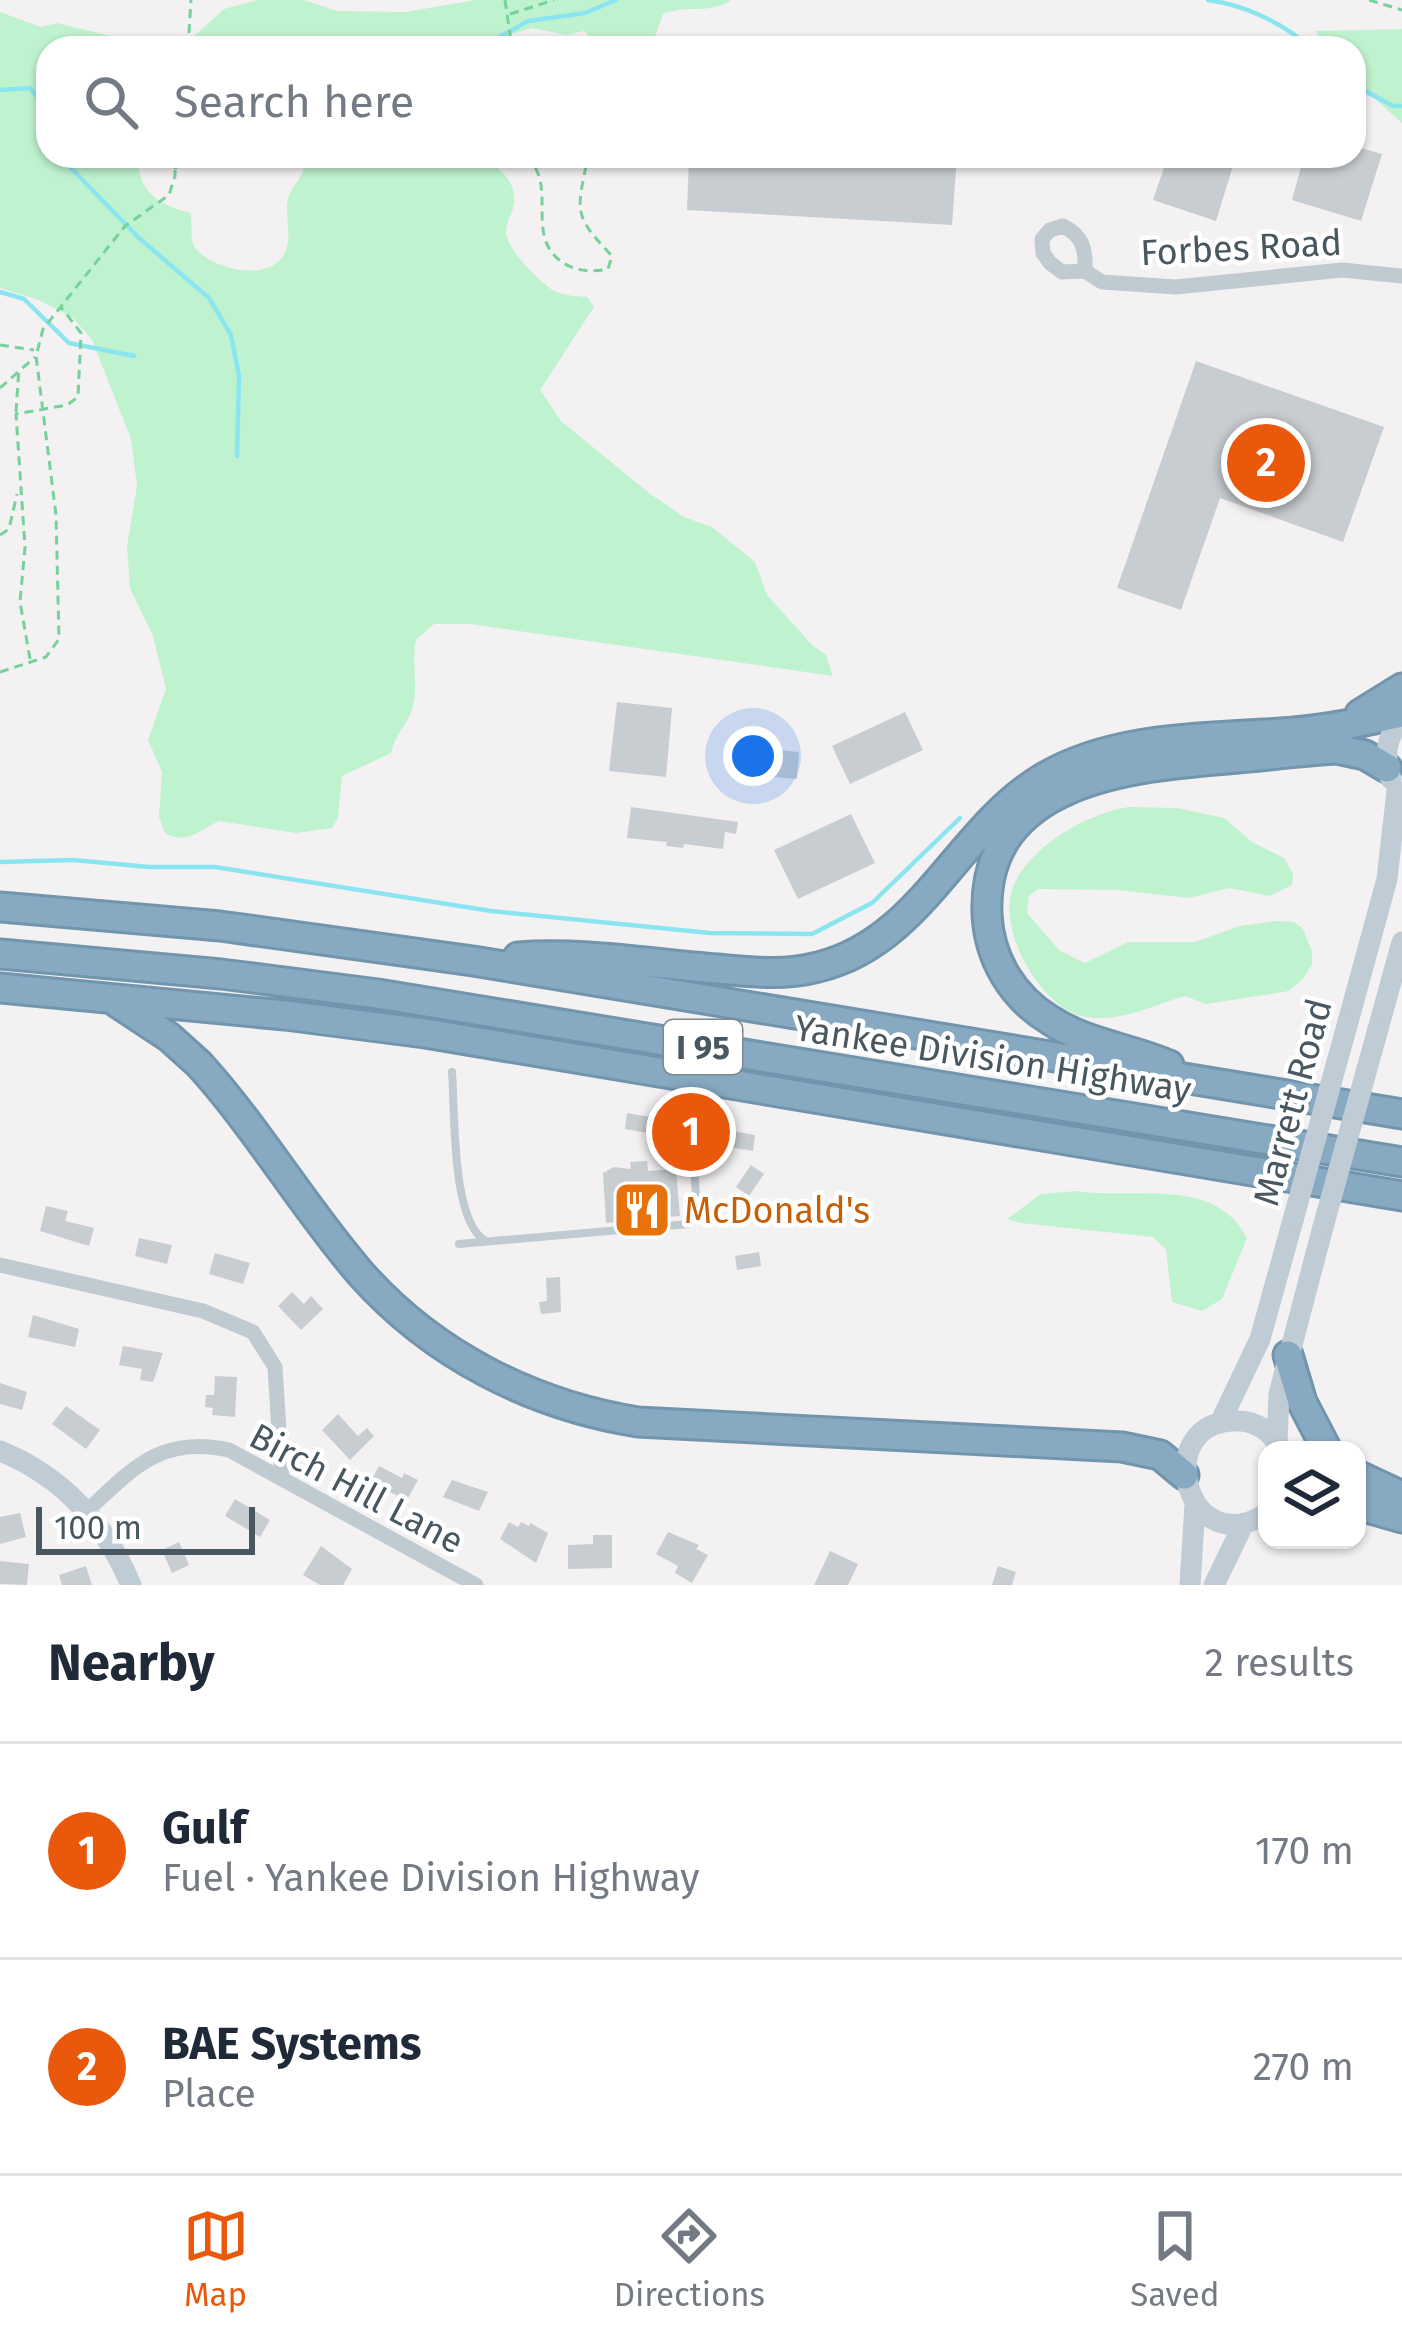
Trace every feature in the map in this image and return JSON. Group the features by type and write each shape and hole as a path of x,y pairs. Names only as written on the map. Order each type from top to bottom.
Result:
{"highway":[{"path":"1324,729 1370,709 1402,688"},
{"path":"473,961 560,954 761,972 818,968 888,933 1009,803 1066,766 1133,746 1324,729 1402,716"},
{"path":"1206,1082 1132,1048 1075,1034 1039,1013 1019,994 999,964 989,932 989,886 1004,845 1022,822 1053,797 1118,771 1337,749 1361,753 1396,785"},
{"name":"Yankee Division Highway","path":"0,907 220,926 473,961 1402,1114"},
{"name":"Yankee Division Highway","path":"0,954 221,974 413,999 1402,1162"},
{"path":"0,988 425,1033 1402,1196"},
{"path":"107,997 160,1030 199,1064 354,1265 390,1303 443,1346 512,1385 576,1409 651,1424 1132,1448 1160,1455 1184,1475"},
{"path":"1288,1355 1301,1402 1322,1441"},
{"path":"1366,1479 1402,1496"},
{"path":"1366,1508 1402,1518"}],"main road":[{"name":"Marrett Road","path":"1184,1475 1191,1446 1220,1423 1260,1339 1387,879 1396,785 1388,743 1402,716"},
{"name":"Marrett Road","path":"1280,1441 1280,1394 1288,1355 1402,942"},
{"path":"1220,1423 1253,1424 1274,1441"},
{"path":"0,1451 56,1482 87,1510 116,1552 131,1585"},
{"path":"1184,1475 1195,1504 1190,1585"},
{"path":"1195,1504 1217,1520 1244,1523 1258,1517"},
{"path":"1214,1585 1244,1523"}],"street":[{"name":"Forbes Road","path":"1085,271 1102,282 1176,287 1342,270 1402,276"},
{"path":"0,1265 182,1306 254,1332 275,1367 282,1479"},
{"name":"Birch Hill Lane","path":"87,1510 138,1464 171,1448 191,1444 229,1450 476,1585"}],"lane":[{"path":"452,1072 463,1205 477,1236 491,1241"},
{"path":"459,1244 689,1224 698,1210 693,1150"}],"path":[{"path":"189,36 191,0"},
{"path":"506,0 511,36"},
{"path":"510,14 554,0"},
{"path":"1369,0 1402,10"},
{"path":"0,672 46,657 59,638 56,514 36,353 43,329 125,226 169,195 174,168"},
{"path":"535,168 545,198 545,239 558,258 590,273 608,268 612,256 583,226 580,201 586,168"},
{"path":"16,414 67,405 78,397 82,343 68,311 59,306"},
{"path":"0,345 36,353"},
{"path":"0,388 36,353"},
{"path":"19,367 16,414 25,547 20,602 31,660"},
{"path":"0,535 9,529 19,487"}],"green space":[{"path":"258,0 304,0 337,11 406,12 475,0 731,0 663,14 655,36 589,36 584,31 566,35 532,28 505,36 194,36 224,9"},
{"path":"0,12 41,27 57,23 111,36 36,36 36,168 139,168 152,195 190,213 196,249 227,267 265,269 283,256 288,242 288,199 304,168 498,168 514,195 506,231 517,255 551,289 587,297 594,307 540,390 561,421 649,493 684,517 712,527 755,562 767,595 826,655 833,676 470,624 434,624 416,640 414,701 391,753 342,776 338,818 332,828 296,833 219,821 187,837 173,837 165,833 159,817 162,772 148,740 166,689 153,636 130,588 127,546 137,486 131,439 92,340 73,318 39,300 0,288"},
{"path":"1402,29 1402,123 1366,91 1366,36 1319,36 1315,31"},
{"path":"1129,807 1177,808 1224,818 1252,842 1284,858 1293,874 1292,885 1270,896 1229,888 1189,898 1117,890 1038,889 1029,896 1027,913 1059,950 1085,963 1128,942 1195,942 1240,926 1294,922 1303,929 1312,952 1312,964 1303,979 1289,991 1206,1004 1185,996 1112,1018 1086,1017 1054,1000 1027,967 1018,947 1011,927 1012,890 1030,860 1060,835"},
{"path":"1041,1194 1171,1194 1215,1205 1233,1218 1247,1238 1222,1299 1202,1311 1172,1302 1166,1249 1153,1237 1007,1219"}],"building":[{"path":"1366,149 1382,154 1361,221 1292,200 1301,168 1366,168"},
{"path":"689,168 956,168 952,225 687,210"},
{"path":"1164,168 1232,168 1216,221 1153,200"},
{"path":"1196,361 1384,427 1343,542 1220,498 1181,610 1117,588"},
{"path":"617,702 672,708 666,777 609,771"},
{"path":"905,712 923,750 850,784 832,746"},
{"path":"734,746 799,752 797,779 732,773"},
{"path":"631,807 738,822 736,834 725,832 723,849 627,838"},
{"path":"851,814 875,863 798,899 774,850"},
{"path":"627,1113 755,1135 753,1151 625,1129"},
{"path":"647,1161 648,1171 676,1169 680,1216 606,1223 603,1173"},
{"path":"751,1165 764,1174 749,1196 736,1187"},
{"path":"46,1206 68,1211 65,1221 94,1228 89,1246 40,1231"},
{"path":"139,1238 172,1245 167,1264 135,1256"},
{"path":"759,1252 761,1266 737,1270 735,1256"},
{"path":"215,1253 250,1263 243,1284 209,1274"},
{"path":"560,1277 561,1312 541,1314 539,1302 547,1301 546,1278"},
{"path":"292,1292 304,1304 311,1296 323,1309 301,1330 278,1306"},
{"path":"33,1315 79,1329 75,1347 28,1337"},
{"path":"123,1346 163,1353 153,1382 140,1380 142,1369 119,1365"},
{"path":"215,1376 237,1377 235,1417 212,1415 213,1408 205,1407 206,1395 214,1395"},
{"path":"0,1383 27,1392 22,1410 0,1404"},
{"path":"66,1406 100,1430 86,1449 52,1424"},
{"path":"338,1414 358,1436 367,1428 374,1436 350,1460 322,1430"},
{"path":"379,1466 418,1480 407,1500 370,1483"},
{"path":"452,1480 488,1492 479,1511 443,1497"},
{"path":"235,1499 270,1520 260,1537 225,1516"},
{"path":"20,1513 26,1537 0,1544 0,1517"},
{"path":"509,1522 518,1527 521,1522 530,1523 548,1533 536,1563 500,1539"},
{"path":"668,1532 699,1545 696,1549 708,1555 692,1583 675,1573 678,1566 656,1554"},
{"path":"593,1535 612,1535 612,1568 568,1569 568,1545 593,1544"},
{"path":"179,1542 189,1565 172,1573 162,1550"},
{"path":"321,1546 352,1569 343,1585 320,1585 303,1575"},
{"path":"830,1551 858,1564 848,1585 814,1585"},
{"path":"0,1561 29,1564 27,1585 0,1584"},
{"path":"86,1566 92,1585 62,1585 59,1575"},
{"path":"998,1566 1016,1572 1012,1585 992,1585"}],"waterway":[{"path":"501,36 528,21 585,13 616,0"},
{"path":"1208,0 1263,16 1295,36"},
{"path":"0,90 30,88 36,95"},
{"path":"1366,91 1402,106"},
{"path":"71,168 139,238 209,298 231,335 239,376 237,456"},
{"path":"0,292 24,299 69,343 134,356"},
{"path":"0,862 73,860 215,867 491,911 710,933 812,934 872,903 960,818"}],"place":[{"name":"BAE Systems","path":"1266,463"},
{"name":"Gulf","path":"691,1132"},
{"name":"McDonald's","path":"642,1210"}]}
